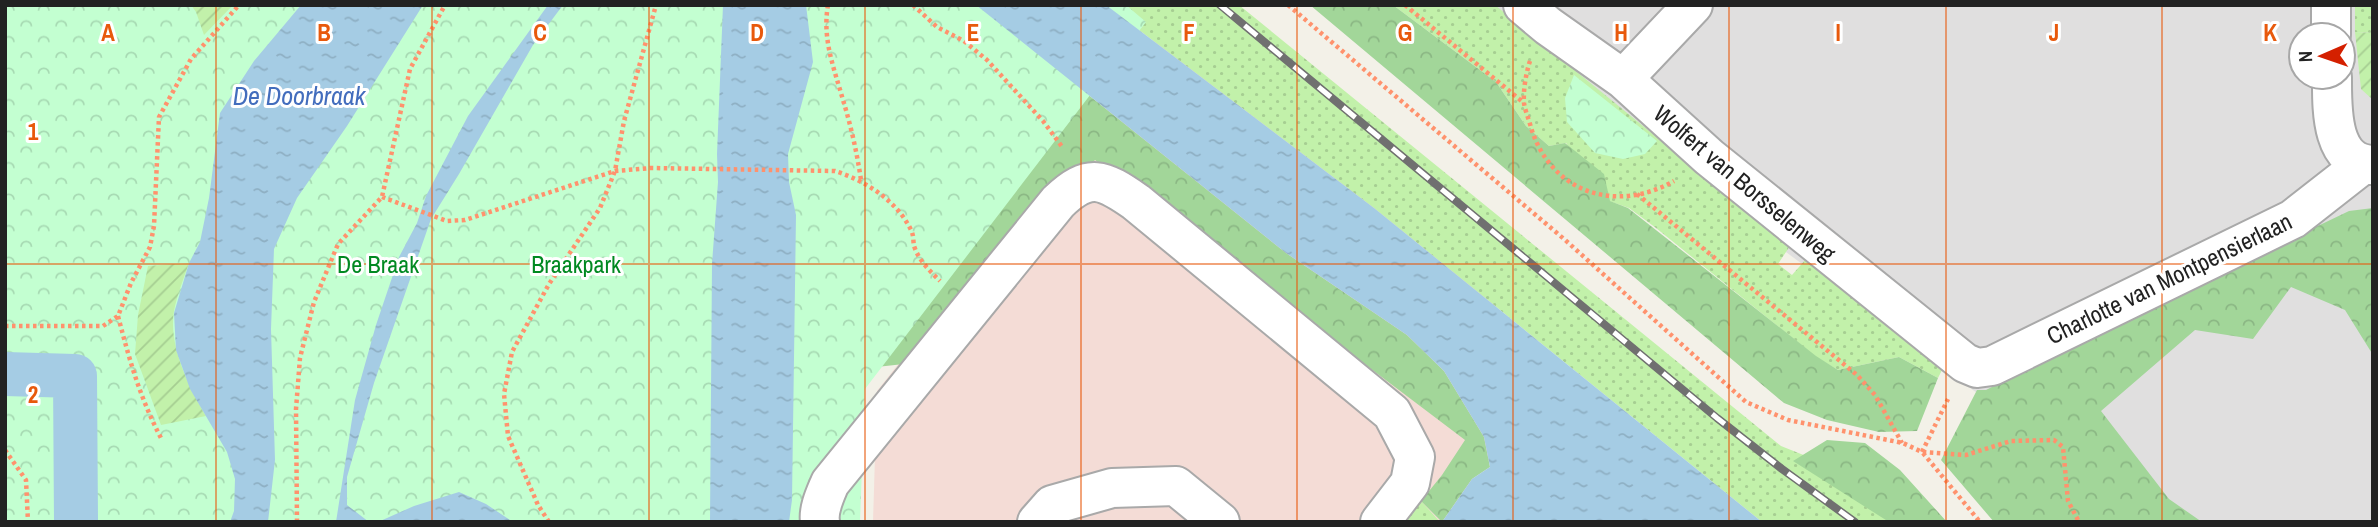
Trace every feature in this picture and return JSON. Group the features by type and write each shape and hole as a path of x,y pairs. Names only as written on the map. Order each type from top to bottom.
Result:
{"street":[{"name":"Wolfert van Borsselenweg","path":"1523,5 1623,79 1709,157 1965,363"},
{"path":"1623,79 1693,5"},
{"name":"Charlotte van Montpensierlaan","path":"1965,363 1977,368 1992,366 2293,219 2367,165 2344,151 2333,120 2332,91"},
{"path":"820,522 824,498 830,484 973,307 1058,202 1072,189 1083,183 1096,181 1113,187 1136,202 1392,413 1415,457 1410,483 1380,522"},
{"path":"1037,522 1052,505 1112,488 1175,486 1220,522"}],"path":[{"path":"5,326 103,326 118,316 150,247 155,226 159,117 191,60 239,5"},
{"path":"297,522 296,409 300,359 314,302 338,244 382,197 410,69 445,5"},
{"path":"549,522 538,505 508,436 504,394 512,352 549,284 600,208 615,172 624,121 656,5"},
{"path":"828,5 825,24 828,47 857,153 861,180"},
{"path":"913,5 937,27 964,41 987,60 1043,121 1070,156 1083,183"},
{"path":"1288,5 1553,230 1746,402 1788,421 1903,443 1922,452 1966,455 2011,440 2054,440 2063,447 2068,502 2079,522"},
{"path":"1405,5 1524,103 1535,141 1546,161 1561,177 1580,189 1601,196 1624,197 1637,194 1857,375 1875,395 1903,443"},
{"path":"382,197 447,221 465,220 615,172 652,168 835,172 861,180 874,188 903,215 913,233 914,246 925,266 948,290 973,307"},
{"path":"118,316 143,404 162,440"},
{"path":"1922,452 1965,363"},
{"path":"5,450 26,480 27,522"},
{"path":"1922,452 1980,522"}],"shaded area":[{"path":"1451,5 2373,5 2373,522 2152,522"},
{"path":"1158,36 1496,282 1498,443 1442,522 873,522 877,391"}],"green space":[{"name":"Braakpark","path":"5,5 1126,5 1146,22 865,389 860,522 5,522"},
{"path":"191,5 233,5 204,35"},
{"path":"976,5 1286,253 1407,335 1444,371 1484,437 1490,467 1472,479 1442,522 1421,501 1465,440 1095,160 904,364 794,376"},
{"path":"1106,5 1239,5 1781,446 1826,464 1927,522 1762,522 1374,208"},
{"path":"1310,5 1393,5 1496,82 1526,126 1549,146 1565,143 1604,174 1610,201 1628,208 1816,356 1838,370 1899,357 1938,378 1917,431 1879,432 1827,420 1784,403"},
{"path":"1393,5 1495,5 1790,246 1778,264 1792,275 1806,259 1943,368 1938,378 1899,357 1838,370 1816,357 1656,228 1629,208 1609,201 1566,143 1549,146 1526,126 1496,82"},
{"path":"2355,5 2373,5 2373,33 2357,32"},
{"path":"2357,32 2373,33 2373,100 2361,89"},
{"path":"1574,75 1657,141 1645,154 1623,159 1595,153 1567,122 1565,98"},
{"path":"2373,208 2373,355 2345,310 2291,287 2253,339 2195,330 2101,411 2169,499 2202,522 1994,522 1941,460 1977,390 1986,390 2159,302 2349,211"},
{"path":"189,263 174,311 174,338 181,365 206,416 161,425 135,354 138,315 148,266"},
{"path":"1827,440 1865,443 1900,470 1947,522 1889,522 1793,461"},
{"path":"1421,501 1440,522 1403,522"}],"water":[{"name":"De Doorbraak","path":"301,5 423,5 347,126 297,198 274,249 271,329 275,460 268,522 230,522 234,511 235,479 227,452 190,389 176,350 174,313 189,263 200,242 209,198 220,113 254,61"},
{"path":"548,5 563,5 533,45 431,219 374,383 347,477 347,505 369,522 336,522 355,400 399,257 417,223 426,196 468,116"},
{"path":"723,5 806,5 813,62 788,154 789,182 796,215 792,500 789,522 710,522 712,264 718,182"},
{"path":"976,5 1106,5 1374,208 1762,522 1442,522 1472,479 1490,467 1484,437 1444,371 1407,335 1286,253"},
{"path":"459,492 486,504 513,522 378,522 414,506"}],"waterway":[{"path":"5,374 75,376 76,522"}],"railway":[{"path":"1220,5 1717,418 1855,522"}],"park label":[{"name":"De Braak","path":"378,264"}]}
